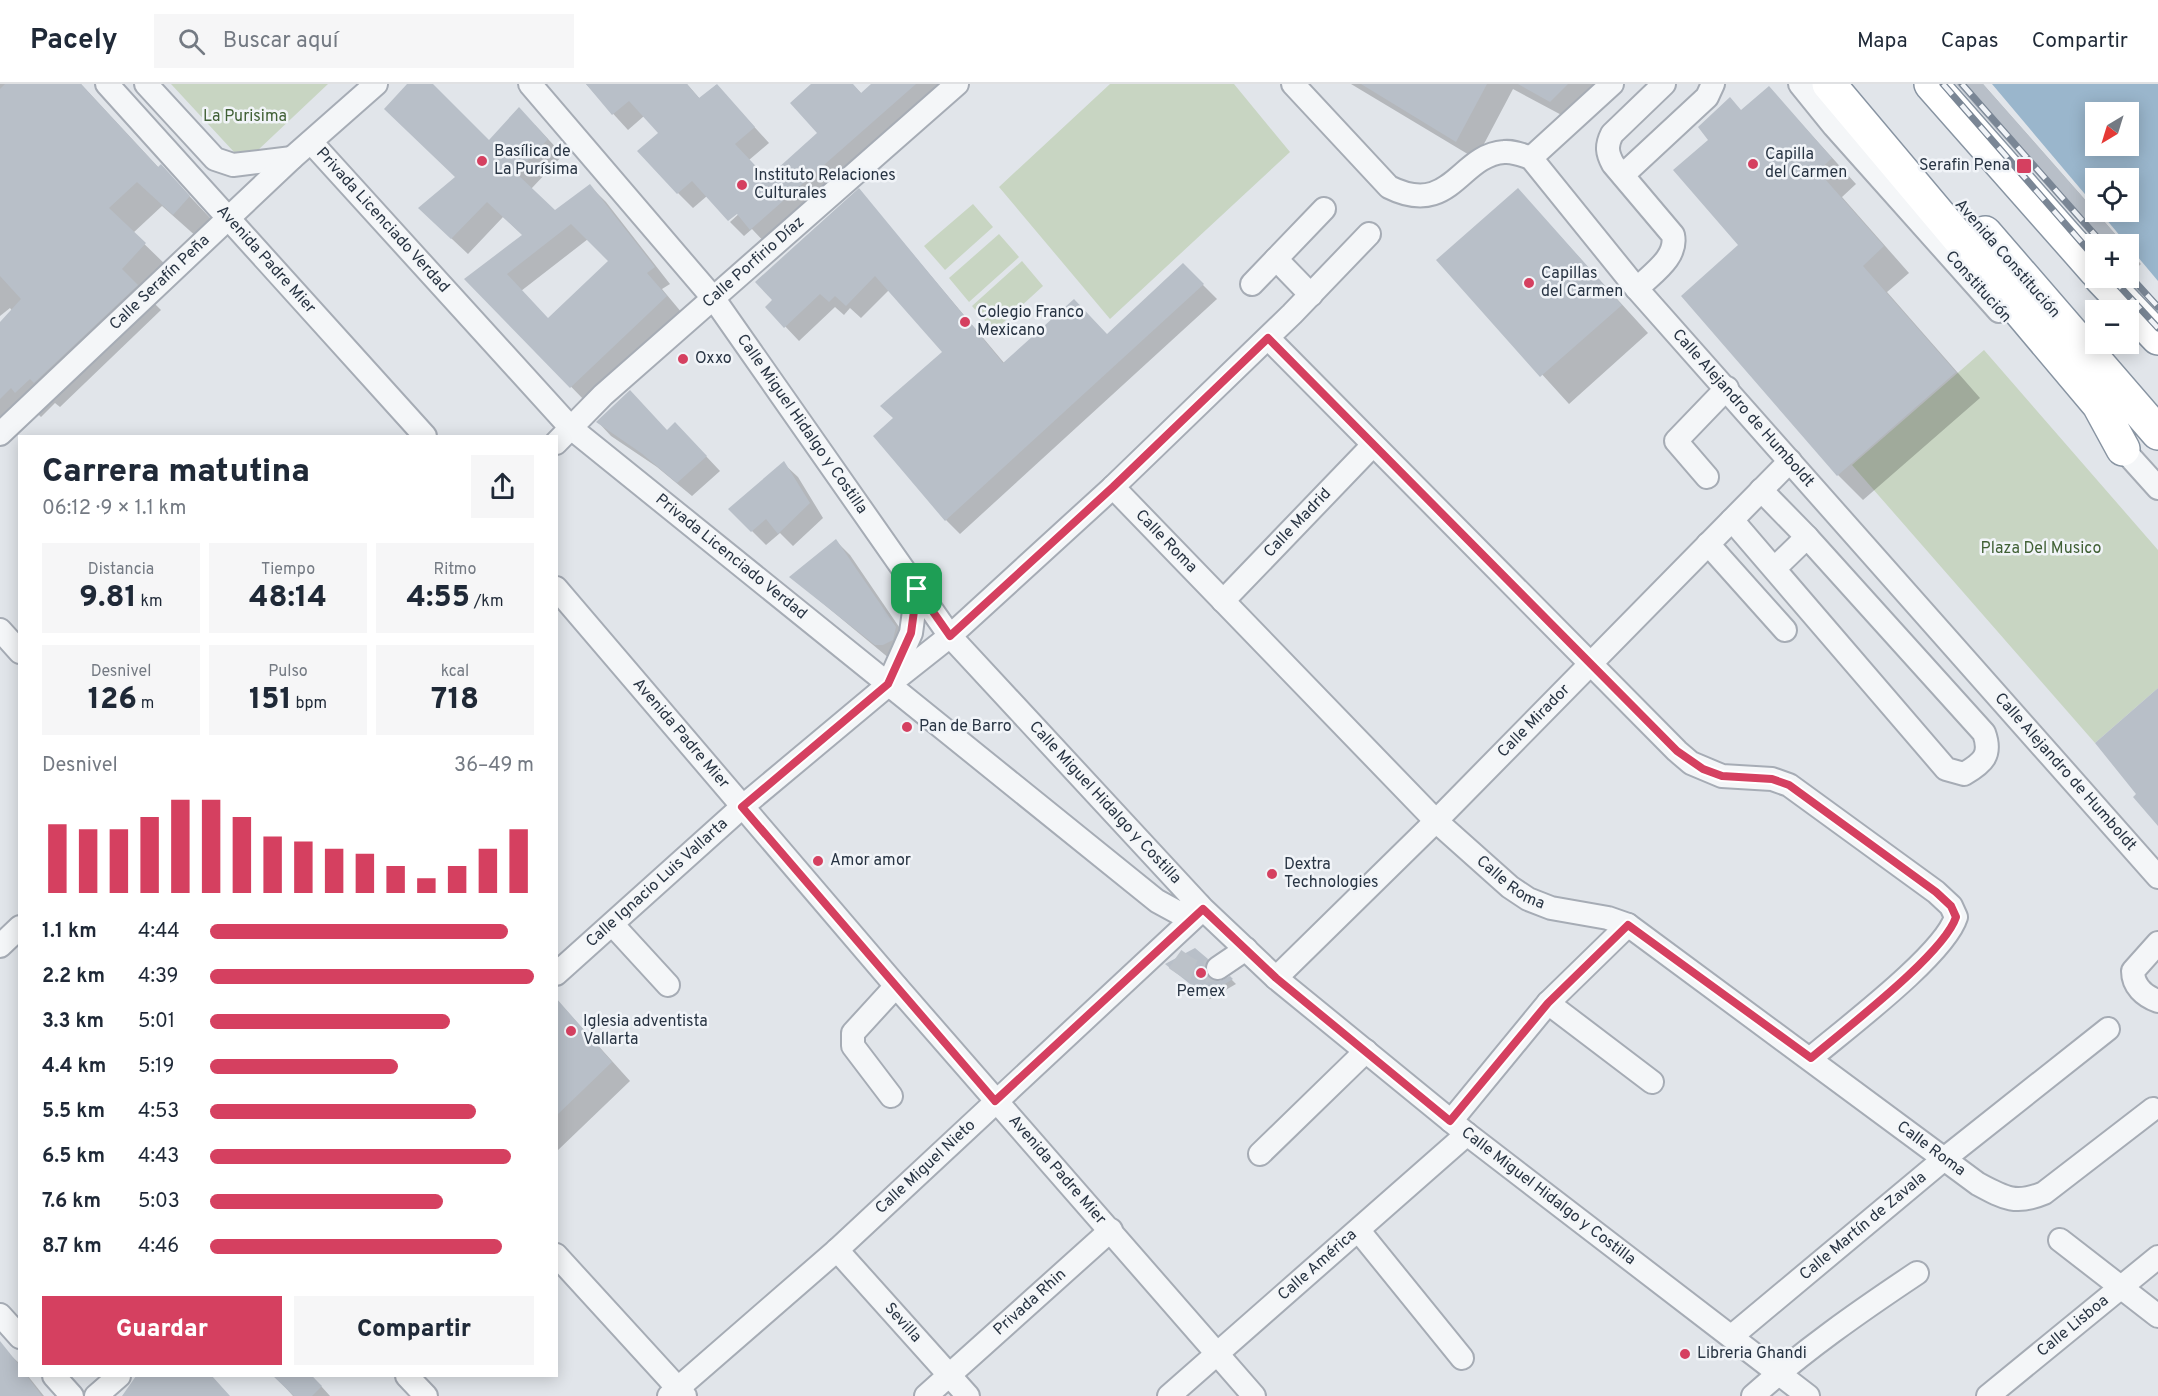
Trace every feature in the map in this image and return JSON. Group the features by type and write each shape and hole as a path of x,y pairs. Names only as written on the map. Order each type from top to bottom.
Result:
{"highway":[{"path":"1829,84 2099,405 2123,449"},
{"name":"Avenida Constitución","path":"1856,84 2158,433"},
{"path":"1931,84 2085,259"},
{"path":"2111,288 2122,300"},
{"path":"2139,318 2158,338"},
{"path":"2139,321 2158,344"}],"street":[{"name":"Avenida Padre Mier","path":"107,84 424,435"},
{"path":"146,84 215,159 233,165 292,158"},
{"name":"Calle Serafín Peña","path":"0,434 292,158 376,84"},
{"name":"Calle Miguel Hidalgo y Costilla","path":"530,84 714,299 950,636 1201,907 1276,978 1459,1127 1808,1396"},
{"name":"Calle Porfirio Díaz","path":"564,436 603,395 957,84"},
{"path":"1293,84 1389,187 1406,195 1425,196 1441,191 1487,157 1502,152 1514,152 1531,158 1612,84"},
{"path":"1637,289 1668,258 1675,244 1673,235 1608,155 1607,143 1612,134 1664,84"},
{"path":"1623,175 1707,96 1713,84"},
{"name":"Constitución","path":"1800,84 1834,126 2158,488"},
{"name":"Privada Licenciado Verdad","path":"311,142 564,436 888,684 1157,901 1179,913 1201,907"},
{"name":"Calle Alejandro de Humboldt","path":"1531,158 1637,289 2158,877"},
{"path":"1252,284 1324,209"},
{"name":"Calle Ignacio Luis Vallarta","path":"558,972 742,807 888,684 950,636 1113,487 1268,338 1370,234"},
{"path":"1276,259 1311,295"},
{"path":"1268,338 1691,763 1722,776 1772,779 1789,785 1936,892 1951,906 1956,917 1952,930 1931,954 1811,1058"},
{"path":"1707,477 1676,441 1727,388"},
{"name":"Calle Madrid","path":"1223,601 1373,445"},
{"name":"Calle Mirador","path":"1276,978 1436,821 1790,461"},
{"name":"Calle Roma","path":"1113,487 1436,821 1510,887 1528,899 1551,908 1608,918 1628,925 1811,1058 1978,1184 2010,1199 2028,1199 2044,1192 2153,1109"},
{"path":"1732,520 1946,769 1964,774 1979,766 1986,757 1989,746 1984,733 1807,537 1761,490"},
{"path":"1775,568 1807,537"},
{"path":"1708,544 1785,630"},
{"path":"888,684 911,633 917,589"},
{"name":"Avenida Padre Mier","path":"558,590 995,1101 1111,1230 1254,1396"},
{"path":"0,630 18,650"},
{"name":"Calle Miguel Nieto","path":"678,1393 837,1250 995,1101 1167,953 1201,907"},
{"path":"612,924 668,985"},
{"name":"Calle América","path":"1169,1396 1359,1231 1459,1127 1548,1003 1628,925"},
{"path":"2158,943 2133,971 2133,981 2144,994 2158,1000"},
{"path":"1218,968 1246,949"},
{"path":"891,1096 853,1046 853,1033 896,986"},
{"path":"1548,1003 1652,1082"},
{"name":"Calle Martín de Zavala","path":"1732,1336 1944,1159 2108,1029"},
{"path":"1260,1154 1366,1052"},
{"name":"Privada Rhin","path":"926,1396 1111,1230"},
{"path":"1359,1231 1462,1358"},
{"path":"2060,1240 2158,1316"},
{"name":"Sevilla","path":"837,1250 968,1396"},
{"path":"558,1257 678,1393"},
{"name":"Calle Lisboa","path":"1988,1396 2158,1257"},
{"path":"1753,1396 1777,1374 1861,1311 1917,1273"},
{"path":"0,1315 18,1335"},
{"path":"55,1377 72,1396"},
{"path":"96,1396 118,1377"},
{"path":"408,1377 426,1396"}],"green space":[{"name":"La Purisima","path":"171,84 328,84 257,151 234,152"},
{"path":"1110,84 1234,84 1290,152 1110,319 999,187"},
{"path":"973,204 993,227 945,270 924,246"},
{"path":"999,234 1019,257 969,302 949,278"},
{"path":"1022,261 1043,286 994,331 972,306"},
{"name":"Plaza Del Musico","path":"1984,350 2158,550 2158,688 2095,743 1852,465"}],"water":[{"path":"1992,84 2158,84 2158,281 2139,258 2139,234 2118,234 2108,222 2139,222 2139,168 2085,168 2085,194"}],"building":[{"path":"5,84 81,84 158,167 161,164 190,196 173,215 137,182 109,208 146,243 122,269 138,285 34,383 30,379 15,393 11,388 0,399 0,322 21,299 0,276 0,89"},
{"path":"407,84 433,84 489,140 519,107 548,139 516,173 555,210 590,184 655,267 647,273 667,296 570,388 464,279 522,235 487,202 451,239 418,208 455,177 384,109","holes":["571,224 608,261 548,318 507,274"]},
{"path":"586,84 687,84 699,98 717,84 755,127 735,144 767,178 817,133 790,103 811,84 853,84 861,93 871,84 916,84 750,230 737,214 728,221 692,181 677,194 637,151 658,133 629,101 612,115"},
{"path":"1361,84 1487,84 1456,142"},
{"path":"1518,84 1568,84 1550,102"},
{"path":"1956,84 1983,84 2085,200 2085,222 2105,222 2115,234 2089,234"},
{"path":"1769,86 1832,158 1818,171 1884,246 1863,266 1956,372 1837,476 1681,296 1738,245 1673,170 1708,140 1698,127 1730,97 1741,110"},
{"path":"859,188 1003,363 1074,299 1107,334 1183,263 1204,284 945,521 873,436 893,418 880,406 942,352 875,276 846,306 835,296 829,302 820,294 784,328 765,307 772,300 755,282"},
{"name":"Capillas del Carmen","path":"1518,188 1622,305 1540,377 1436,260"},
{"path":"630,390 667,430 675,422 707,456 677,483 641,453 596,422"},
{"path":"784,461 810,503 778,534 766,519 751,532 728,509"},
{"path":"836,539 896,627 893,640 883,645 875,645 789,577"},
{"path":"2158,688 2158,826 2133,797 2136,794 2095,743"},
{"name":"Pemex","path":"1195,948 1208,959 1205,970 1212,980 1220,981 1230,976 1233,979 1205,996 1165,964"},
{"name":"Iglesia adventista Vallarta","path":"558,1000 612,1062 558,1114"},
{"path":"0,1341 18,1364 18,1377 28,1377 42,1396 0,1396"},
{"path":"135,1377 213,1377 230,1396 122,1396"},
{"path":"274,1377 313,1377 322,1386 312,1396 294,1396"}],"tunnel":[{"path":"1175,959 1195,971 1205,972 1218,968"}],"railway":[{"path":"1943,84 2085,246"},
{"path":"1962,84 2094,234"},
{"path":"2139,286 2158,307"},
{"path":"2121,288 2158,328"}],"place":[{"name":"Basílica de La Purísima","path":"482,161"},
{"name":"Capilla del Carmen","path":"1753,164"},
{"name":"Serafin Pena","path":"2024,166"},
{"name":"Instituto Relaciones Culturales","path":"742,185"},
{"name":"Capillas del Carmen","path":"1529,283"},
{"name":"Colegio Franco Mexicano","path":"965,322"},
{"name":"Oxxo","path":"683,359"},
{"name":"Pan de Barro","path":"907,727"},
{"name":"Amor amor","path":"818,861"},
{"name":"Dextra Technologies","path":"1272,874"},
{"name":"Pemex","path":"1201,973"},
{"name":"Iglesia adventista Vallarta","path":"571,1031"},
{"name":"Libreria Ghandi","path":"1685,1354"}],"route":[{"path":"1268,338 1677,751 1691,763 1722,776 1772,779 1789,785 1806,795 1936,892 1951,906 1956,917 1952,930 1931,954 1811,1058 1628,925 1548,1003 1450,1121 1276,978 1203,909 995,1101 742,807 888,684 905,652 911,633 917,589 950,636 1113,487 1268,338"}]}
